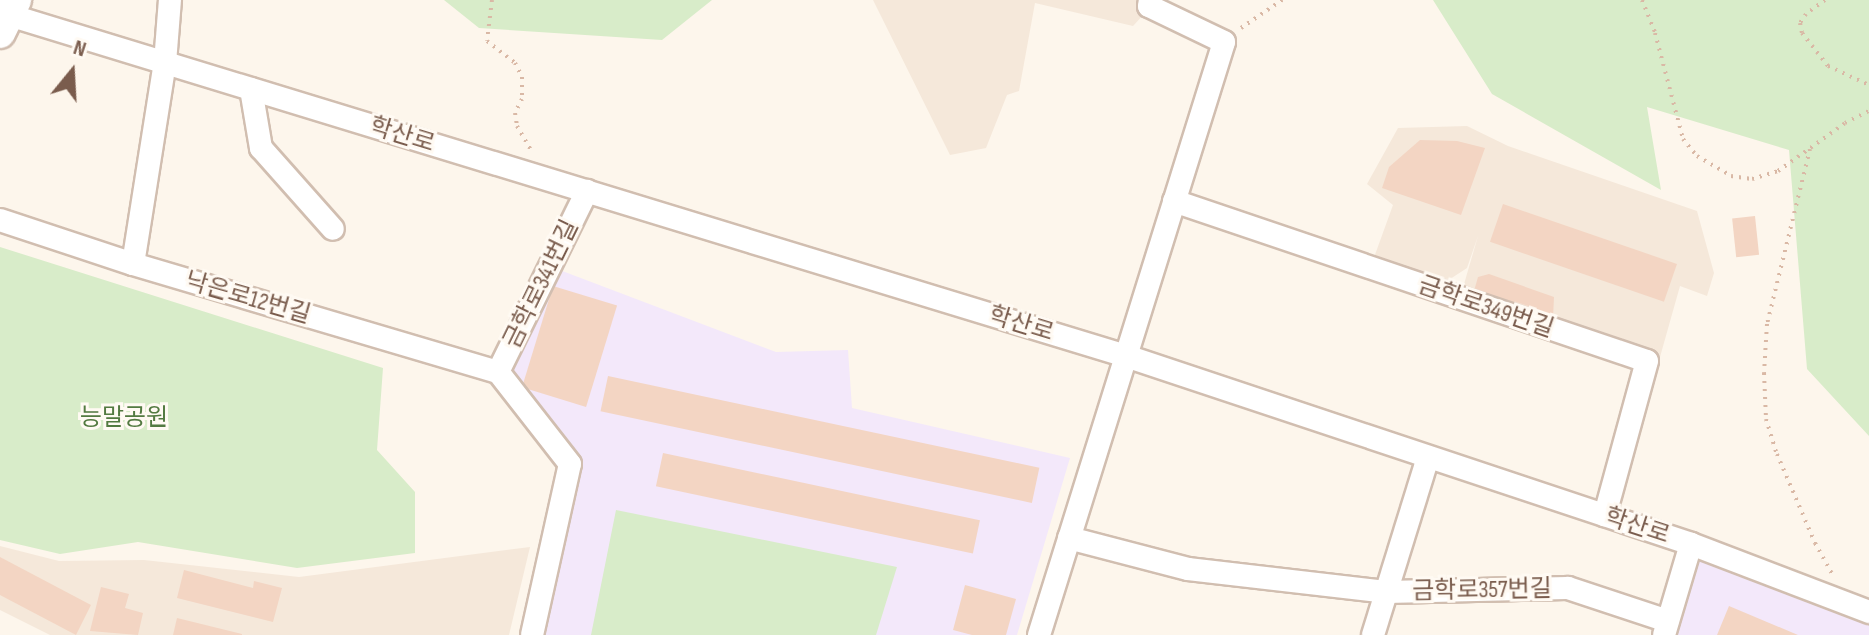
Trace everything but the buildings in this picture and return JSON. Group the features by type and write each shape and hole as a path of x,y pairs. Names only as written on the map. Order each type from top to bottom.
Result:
{"street":[{"path":"133,264 165,63 170,0"},
{"path":"1039,635 1224,42 1149,6 1150,0"},
{"name":"학산로","path":"8,16 1126,356 1691,544 1860,608"},
{"path":"251,89 261,148 333,229"},
{"name":"금학로341번길","path":"532,635 570,464 498,372 587,191"},
{"name":"금학로349번길","path":"1174,201 1647,361 1605,515"},
{"name":"낙은로12번길","path":"0,220 133,264 498,372"},
{"name":"금학로357번길","path":"1373,635 1428,457"},
{"path":"1069,538 1188,569 1386,592"},
{"path":"1666,628 1691,544"},
{"name":"금학로357번길","path":"1386,592 1568,588 1666,628"}],"path":[{"path":"492,0 487,41 515,63 522,77 522,99 515,113 517,126 543,178"},
{"path":"1224,42 1282,0"},
{"path":"1642,0 1660,48 1679,130 1689,149 1731,176 1752,179 1778,171 1869,111"},
{"path":"1825,0 1806,14 1800,23 1802,33 1828,66 1869,85"},
{"path":"1810,149 1767,324 1764,373 1766,419 1777,454 1815,543 1860,608"}],"shaded area":[{"path":"873,0 1157,0 1133,26 1035,3 1019,91 1007,95 986,148 950,155"},
{"path":"1467,126 1508,146 1697,211 1714,273 1707,296 1680,286 1660,357 1462,291 1478,236 1467,268 1441,285 1372,263 1393,205 1367,184 1398,128"},
{"path":"557,269 776,352 848,350 852,408 1070,458 1017,635 543,635 580,464 509,370"},
{"path":"1691,544 1869,612 1869,635 1664,635"},
{"path":"0,546 59,561 144,560 299,577 530,547 509,635 50,635 0,610"}],"green space":[{"path":"444,0 712,0 662,40 479,28"},
{"path":"1433,0 1869,0 1869,436 1807,369 1789,150 1647,107 1661,190 1492,94"},
{"name":"능말공원","path":"0,247 383,368 377,450 415,492 415,553 297,568 138,542 60,554 0,540"},
{"path":"616,510 897,567 876,635 591,635"}]}
